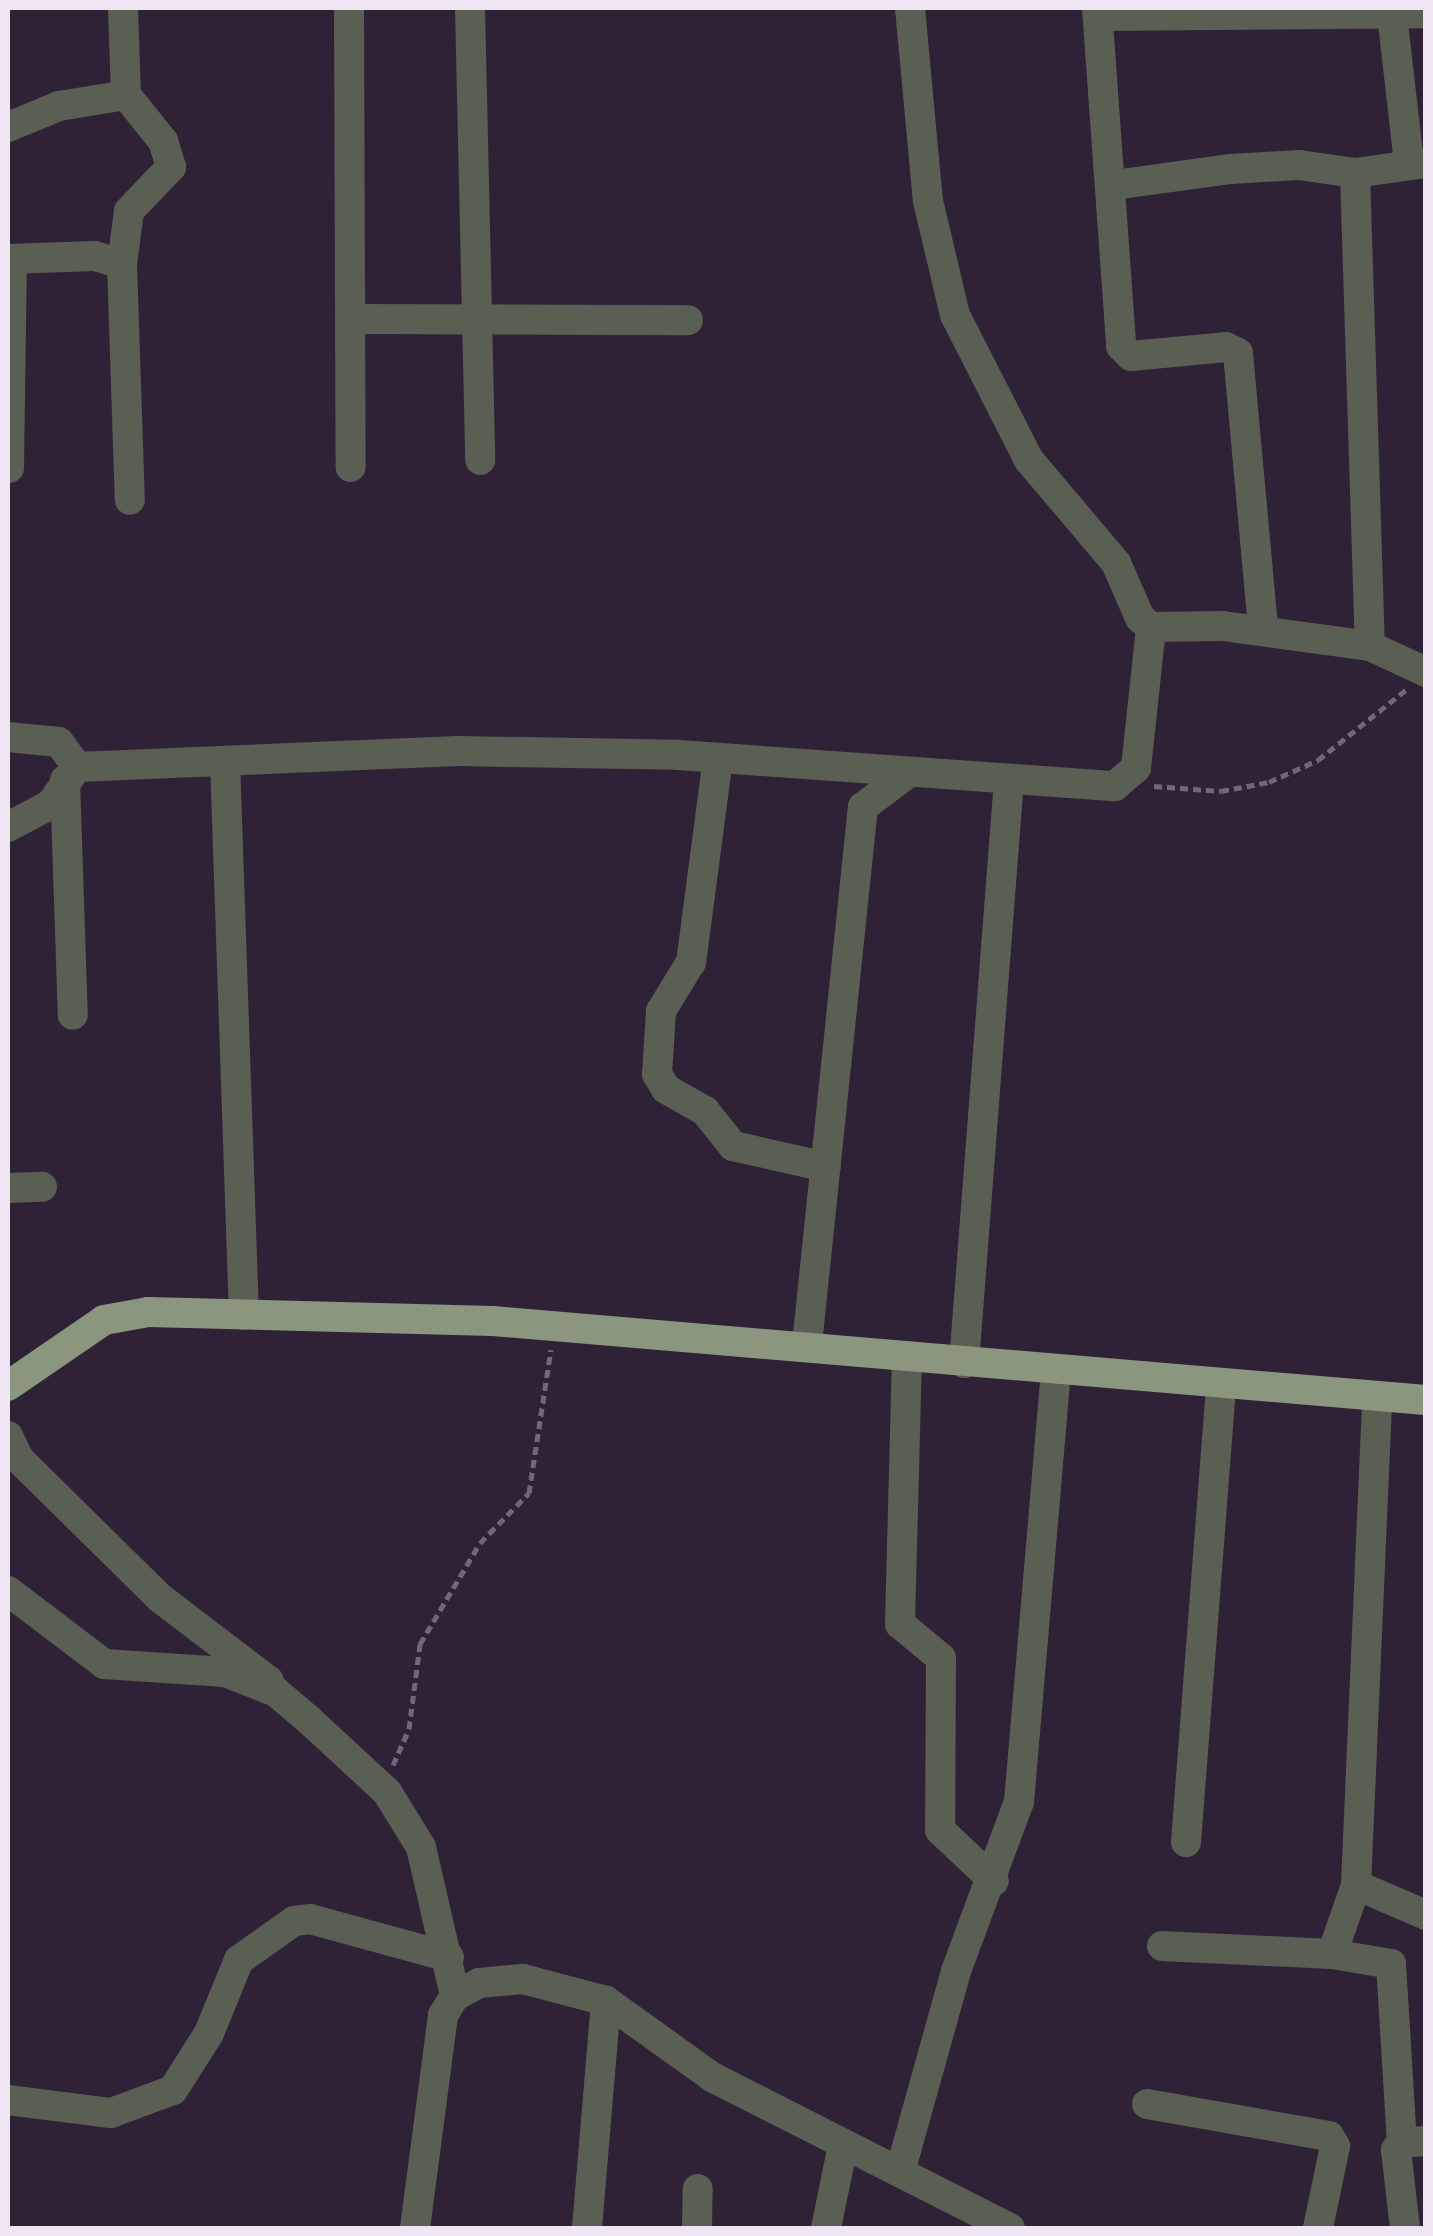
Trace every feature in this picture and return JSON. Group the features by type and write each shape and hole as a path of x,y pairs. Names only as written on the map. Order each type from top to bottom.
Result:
{"main road":[{"path":"8,1386 104,1320 148,1312 554,1326 807,1344 1056,1373 1426,1400"}],"street":[{"path":"123,8 126,95 163,141 171,168 129,211 122,264 130,500"},
{"path":"349,8 351,467"},
{"path":"470,8 480,460"},
{"path":"910,8 928,201 955,315 1029,460 1116,563 1140,618 1152,628 1262,630 1370,646 1418,680"},
{"path":"1262,630 1238,353 1226,347 1124,353 1098,12 1426,12"},
{"path":"1114,185 1300,165 1354,173 1417,163 1392,14"},
{"path":"8,127 59,106 126,95"},
{"path":"1354,173 1370,646"},
{"path":"9,468 10,259 95,256 122,264"},
{"path":"350,319 688,320"},
{"path":"71,773 225,761 494,750 718,758 1116,786 1136,768 1152,628"},
{"path":"8,737 59,742 71,773 73,1015"},
{"path":"718,758 692,962 661,1011 657,1074 666,1089 705,1111 733,1146 826,1167"},
{"path":"225,761 244,1315"},
{"path":"8,827 51,804 71,773"},
{"path":"807,1344 863,808 908,774"},
{"path":"964,1364 1009,780"},
{"path":"8,1188 42,1187"},
{"path":"907,1356 900,1624 941,1658 940,1830 994,1881"},
{"path":"900,2172 956,1971 994,1881 1019,1802 1056,1373"},
{"path":"1186,1842 1221,1386"},
{"path":"1332,1954 1356,1885 1378,1398"},
{"path":"8,1436 19,1459 160,1598 265,1674 276,1692 387,1792 421,1847 456,1996"},
{"path":"8,1591 104,1664 225,1672 276,1692"},
{"path":"1356,1885 1426,1915"},
{"path":"8,2102 111,2114 173,2090 209,2033 239,1960 294,1921 310,1919 449,1957"},
{"path":"1162,1946 1332,1954 1390,1964 1414,2142 1396,2150 1406,2228"},
{"path":"415,2228 443,2015 456,1996 479,1983 523,1979 606,2001 712,2077 1010,2228"},
{"path":"587,2228 606,2001"},
{"path":"1147,2104 1329,2136 1334,2146 1318,2228"},
{"path":"826,2228 843,2145"},
{"path":"697,2228 698,2189"}],"path":[{"path":"1128,779 1222,791 1269,782 1318,760 1418,680"},
{"path":"387,1792 396,1752 409,1729 420,1644 480,1544 529,1493 554,1326"}]}
